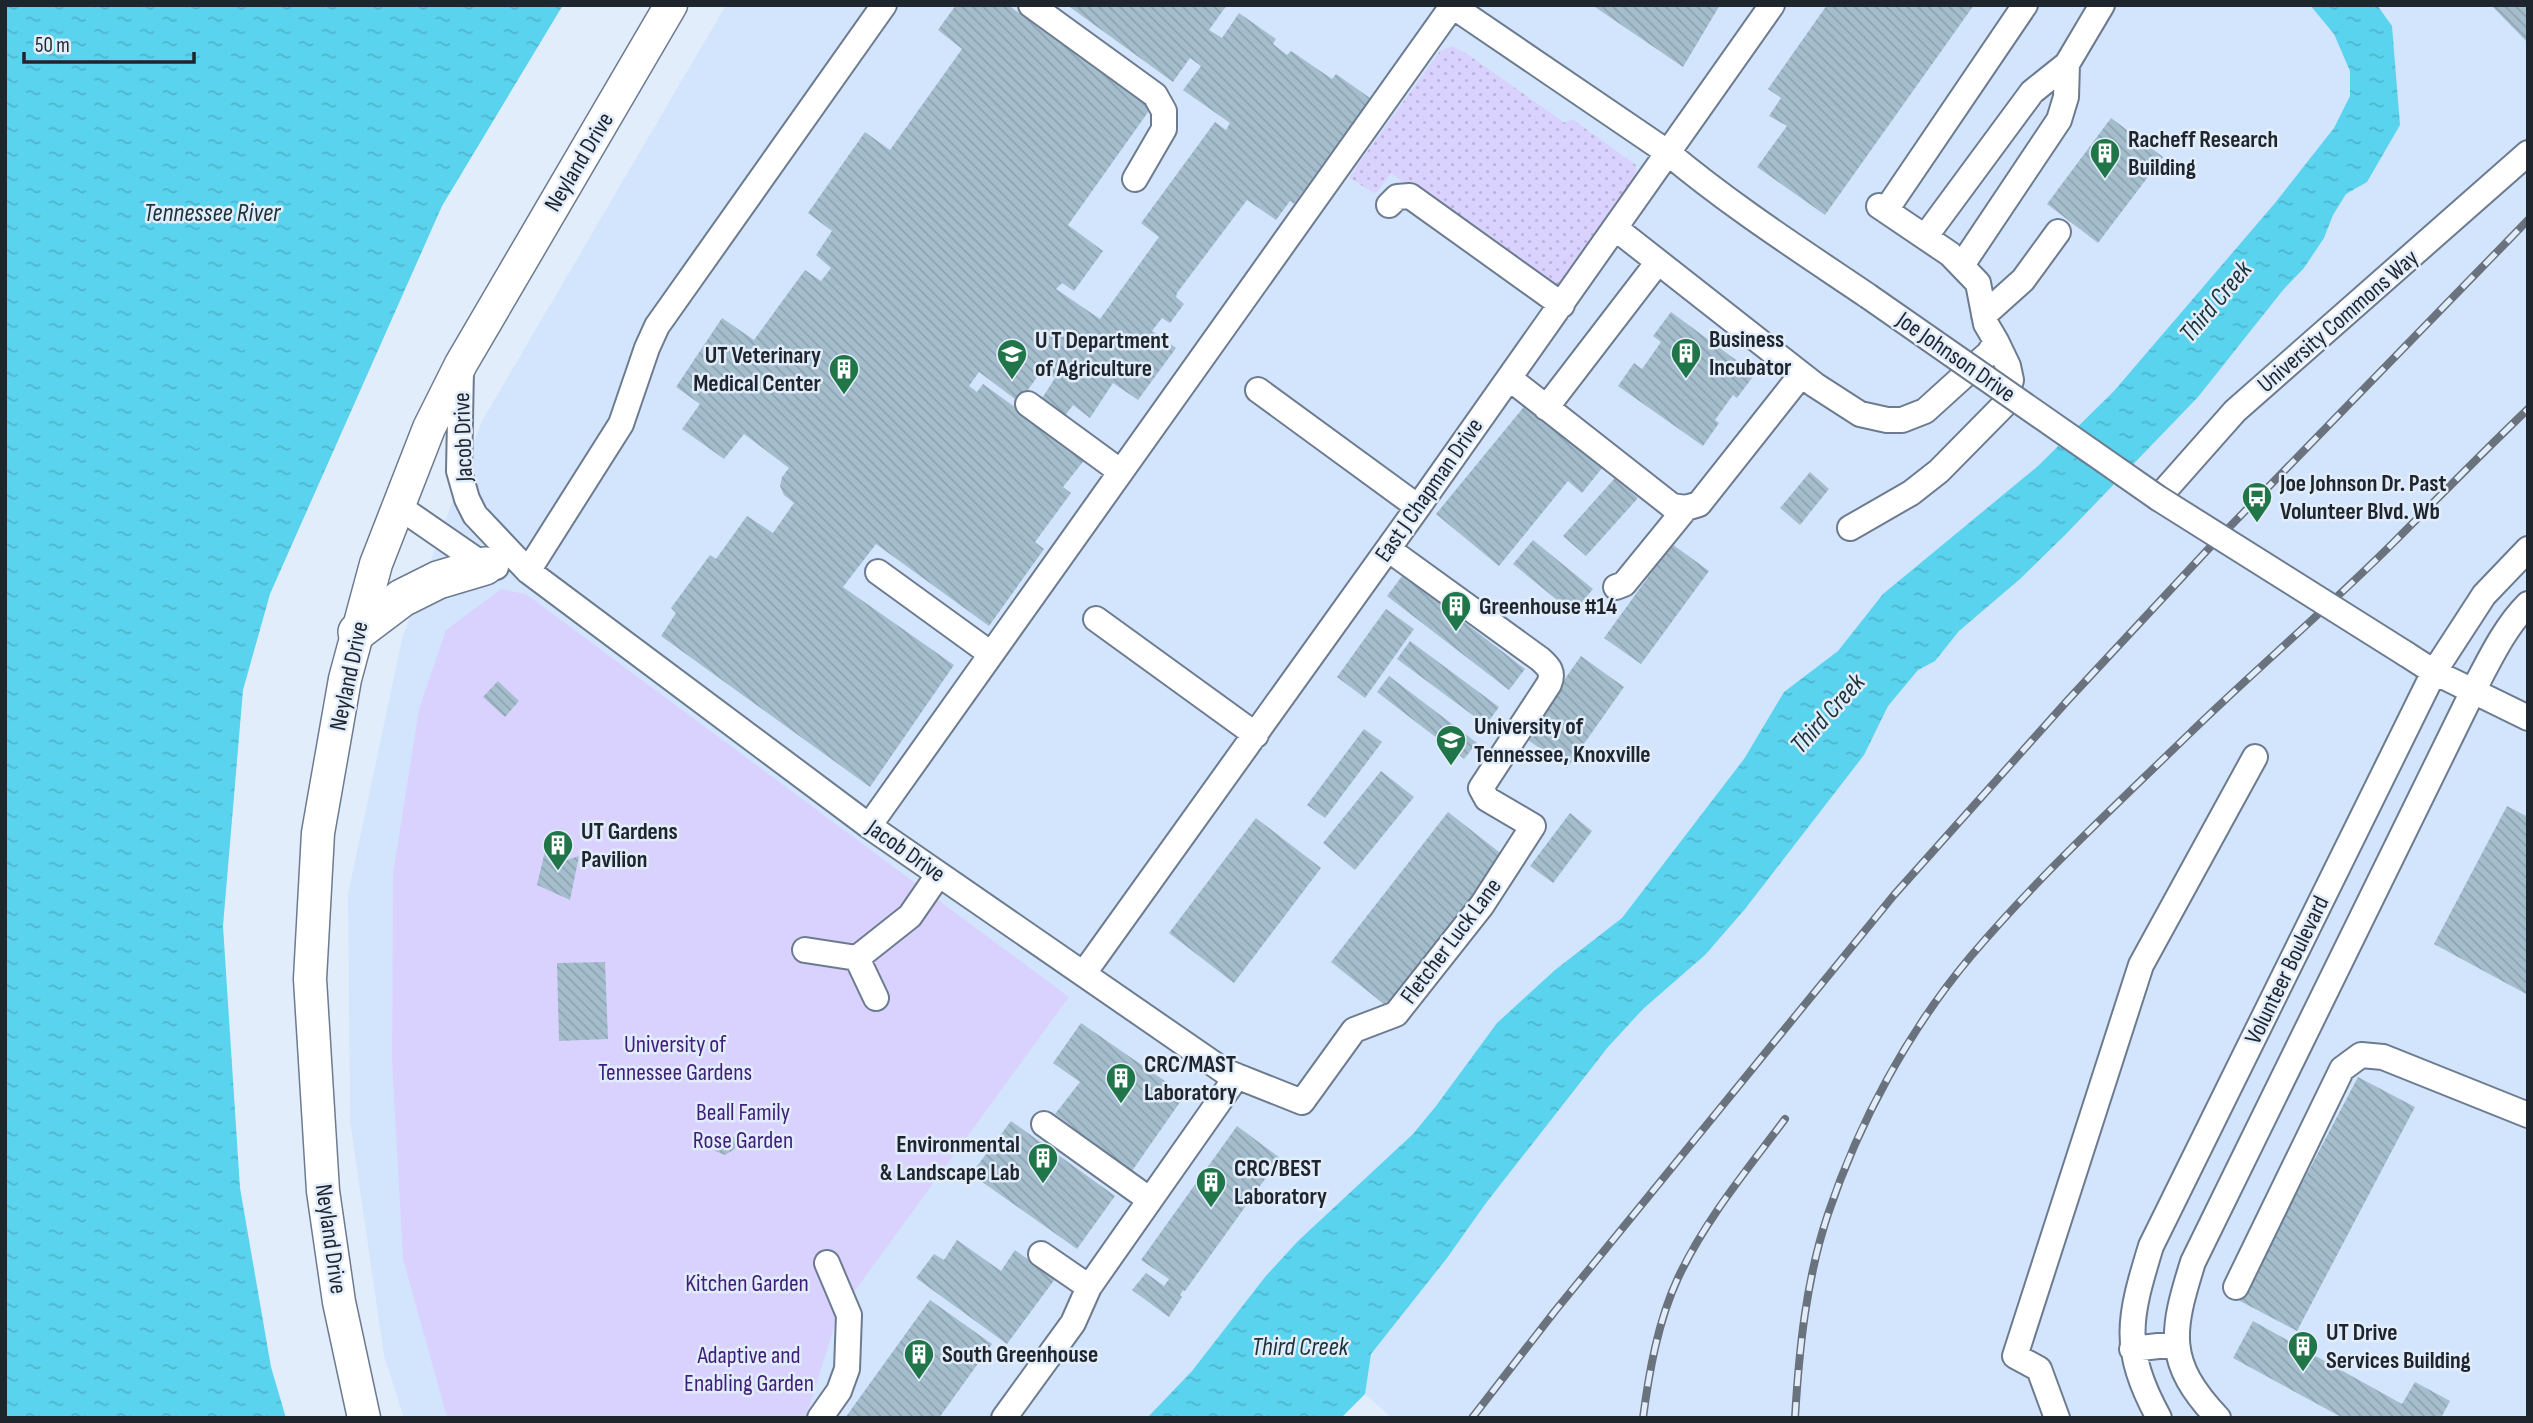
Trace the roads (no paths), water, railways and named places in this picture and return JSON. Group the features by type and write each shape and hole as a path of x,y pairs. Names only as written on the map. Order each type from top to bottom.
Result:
{"highway":[{"path":"357,632 402,598 438,580 485,566"}],"main road":[{"name":"Neyland Drive","path":"364,1418 339,1302 323,1191 310,979 318,833 345,679 376,564 429,428 461,364 671,5"}],"street":[{"path":"398,506 485,566 528,571 621,424 657,326 884,5"},
{"path":"1031,5 1155,95 1164,111 1164,129 1135,179"},
{"name":"East J Chapman Drive","path":"1084,973 1562,305 1772,5"},
{"path":"1850,528 1911,493 1939,471 2004,405 2011,380 2008,366 1986,324 1978,282 1951,254 1883,208 2025,5"},
{"path":"1926,237 2032,92 2067,64 2102,5"},
{"path":"869,826 1452,6"},
{"name":"Joe Johnson Drive","path":"1452,6 1667,152 1689,171 1800,251 2158,498 2434,672 2528,718"},
{"path":"1962,265 2059,120 2066,97 2067,64"},
{"name":"University Commons Way","path":"2158,498 2235,411 2528,153"},
{"path":"1389,205 1397,197 1410,197 1562,305"},
{"path":"1615,228 1801,374 1860,414 1887,420 1902,420 1925,411 1989,353 1996,341"},
{"path":"1984,315 2023,281 2058,232"},
{"path":"1546,408 1658,262"},
{"name":"Jacob Drive","path":"461,364 460,471 467,499 475,515 528,571 869,826 1231,1074 1302,1102"},
{"path":"1508,378 1672,506 1686,508 1699,504 1801,374"},
{"path":"1258,390 1418,507"},
{"path":"1028,404 1121,472"},
{"path":"1616,587 1624,584 1686,508"},
{"name":"Fletcher Luck Lane","path":"1302,1102 1354,1030 1396,1014 1482,905 1533,826 1487,799 1481,788 1549,684 1552,677 1550,668 1388,549"},
{"name":"Volunteer Boulevard","path":"2159,1418 2143,1389 2132,1349 2134,1311 2151,1246 2434,672 2484,595 2528,549"},
{"path":"877,572 991,654"},
{"name":"Volunteer Boulevard","path":"2218,1418 2196,1395 2176,1344 2178,1317 2193,1262 2473,691 2513,623 2528,604"},
{"path":"1096,619 1256,735"},
{"path":"2057,1418 2039,1369 2015,1356 2141,965 2255,757"},
{"path":"806,950 857,958 911,916 932,884"},
{"path":"857,958 876,998"},
{"path":"2236,1287 2342,1069 2361,1055 2383,1057 2528,1115"},
{"path":"1004,1418 1073,1323 1089,1287 1150,1200 1231,1074"},
{"path":"1044,1124 1150,1200"},
{"path":"1041,1254 1089,1287"},
{"path":"820,1418 839,1391 847,1369 849,1315 827,1263"},
{"path":"2132,1349 2176,1344"}],"water":[{"name":"Tennessee River","path":"5,5 563,5 442,206 270,594 243,690 223,926 240,1188 271,1367 286,1418 5,1418"},
{"name":"Third Creek","path":"2310,5 2377,5 2392,26 2400,125 2367,182 2346,194 2333,215 2324,238 2304,268 2283,290 2198,397 2020,579 1959,631 1935,661 1918,670 1888,706 1864,755 1745,909 1705,955 1643,1009 1608,1047 1486,1203 1447,1258 1371,1354 1365,1394 1341,1418 1147,1418 1192,1371 1265,1277 1298,1241 1413,1134 1497,1023 1555,970 1622,918 1744,759 1784,692 1838,651 1883,594 2038,466 2114,391 2275,203 2334,128 2350,96 2350,71 2334,34"}],"railway":[{"path":"1472,1418 1555,1311 1894,895 2068,700 2213,544 2528,220"},
{"path":"1795,1418 1805,1315 1814,1264 1828,1214 1870,1112 1926,1015 1971,956 2077,843 2214,710 2370,566 2528,409"},
{"path":"1643,1418 1655,1347 1678,1278 1714,1216 1785,1119"}],"place":[{"name":"Racheff Research Building","path":"2105,180"},
{"name":"Business Incubator","path":"1686,380"},
{"name":"U T Department of Agriculture","path":"1012,381"},
{"name":"UT Veterinary Medical Center","path":"844,396"},
{"name":"Joe Johnson Dr. Past Volunteer Blvd. Wb","path":"2257,524"},
{"name":"Greenhouse #14","path":"1456,633"},
{"name":"University of Tennessee, Knoxville","path":"1451,767"},
{"name":"UT Gardens Pavilion","path":"558,872"},
{"name":"CRC/MAST Laboratory","path":"1121,1105"},
{"name":"Environmental & Landscape Lab","path":"1043,1185"},
{"name":"CRC/BEST Laboratory","path":"1211,1209"},
{"name":"UT Drive Services Building","path":"2303,1373"},
{"name":"South Greenhouse","path":"919,1381"}],"park label":[{"name":"University of Tennessee Gardens","path":"675,1058"},
{"name":"Beall Family Rose Garden","path":"743,1126"},
{"name":"Kitchen Garden","path":"747,1283"},
{"name":"Adaptive and Enabling Garden","path":"749,1369"}]}
